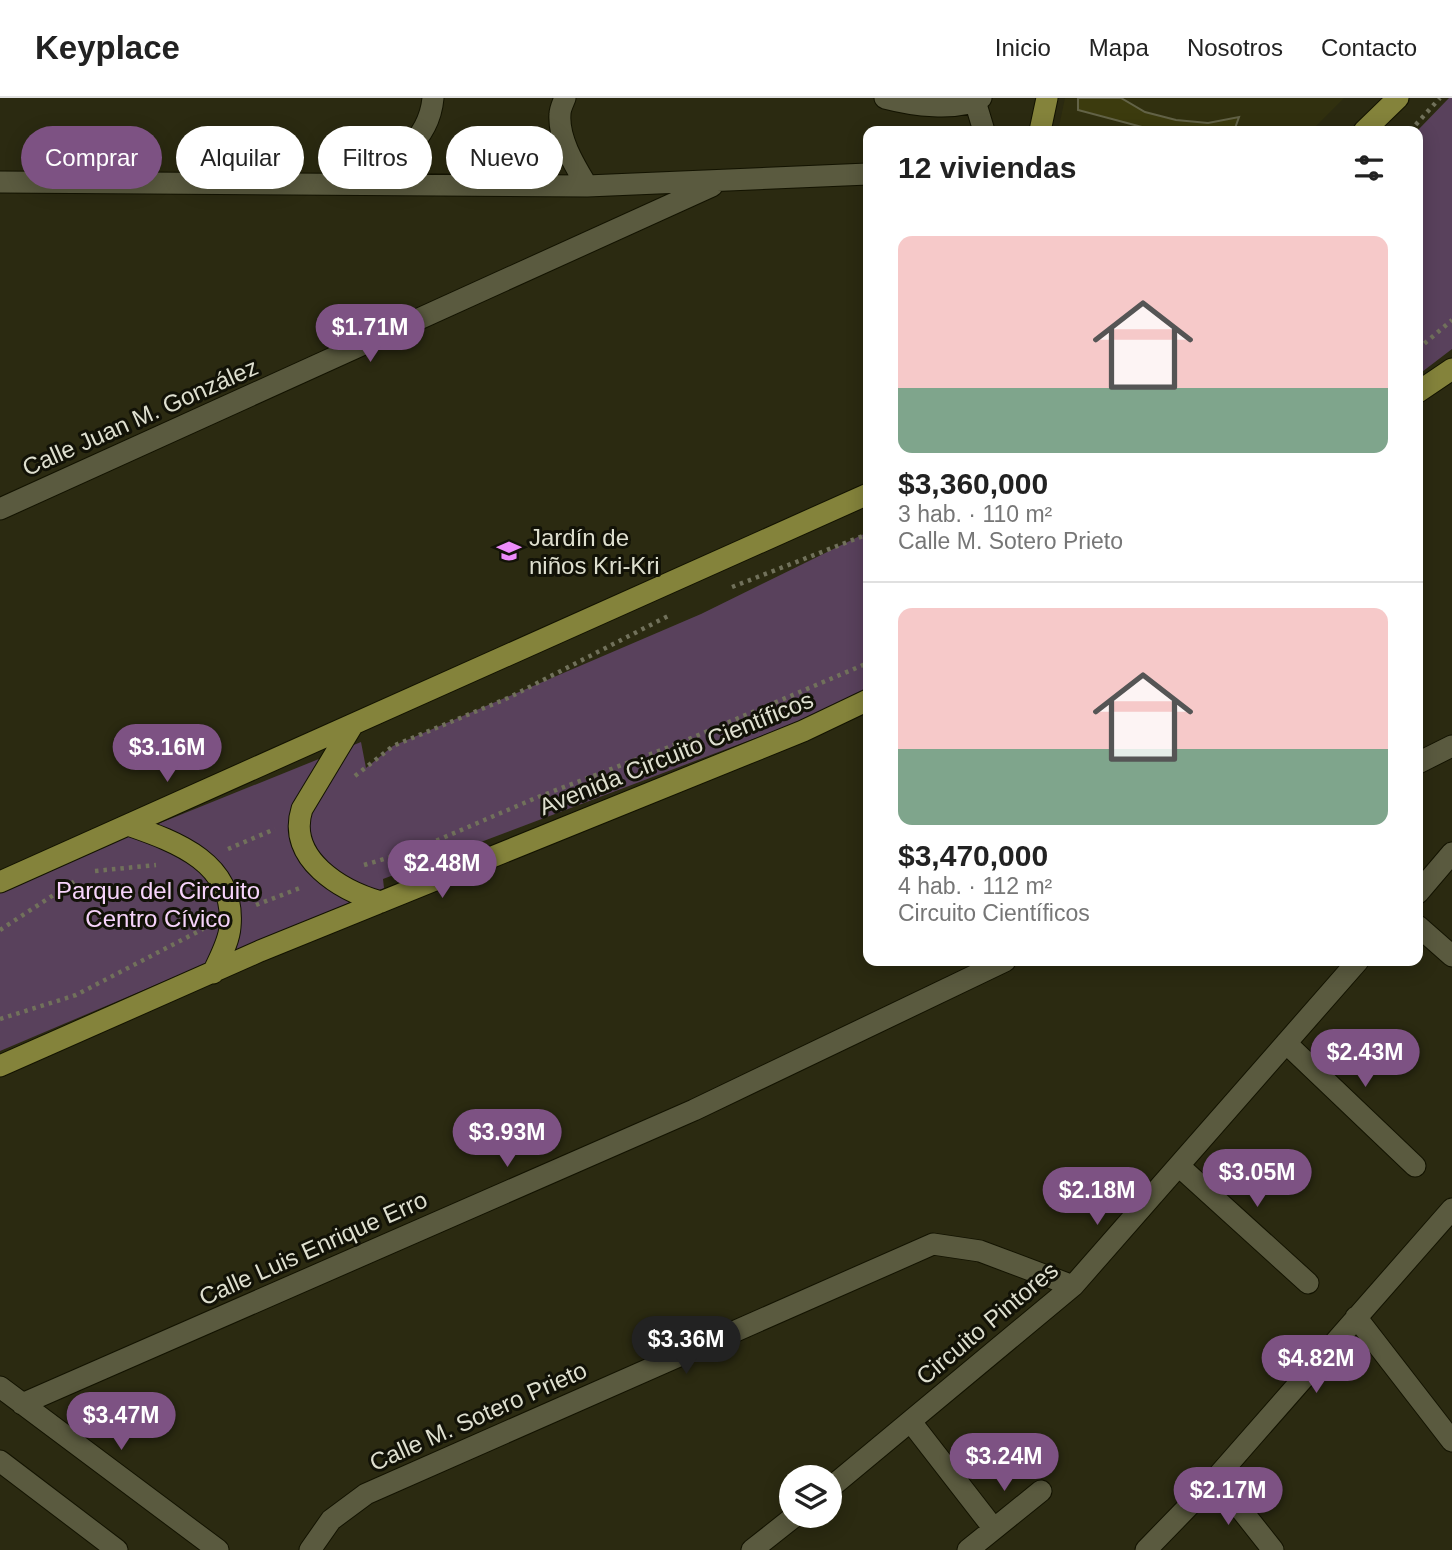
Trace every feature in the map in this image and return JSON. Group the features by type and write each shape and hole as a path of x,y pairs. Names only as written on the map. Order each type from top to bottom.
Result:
{"main road":[{"path":"1041,126 1047,98"},
{"path":"1369,126 1398,98"},
{"path":"1423,389 1452,369"},
{"path":"0,882 863,496"},
{"name":"Avenida Circuito Científicos","path":"0,1066 381,902 803,731 863,702"},
{"path":"352,726 302,809 300,818 309,857 350,891 381,902"},
{"path":"128,825 171,841 204,860 221,881 230,905 230,929 213,973"}],"street":[{"path":"424,126 433,98"},
{"path":"565,98 560,114 563,134 569,154 587,186"},
{"path":"885,98 914,105 969,105 978,100 984,126"},
{"path":"432,186 587,186 863,174"},
{"name":"Calle Juan M. González","path":"0,509 723,181"},
{"path":"0,182 318,186"},
{"path":"1423,761 1452,747"},
{"path":"1423,887 1452,853"},
{"path":"1423,930 1452,956"},
{"name":"Calle Luis Enrique Erro","path":"22,1404 694,1110 995,966"},
{"name":"Circuito Pintores","path":"842,1478 1073,1286 1354,966"},
{"path":"1286,1043 1415,1166"},
{"path":"1179,1166 1308,1283"},
{"path":"1146,1550 1216,1478 1452,1209"},
{"name":"Calle M. Sotero Prieto","path":"310,1550 331,1520 366,1494 933,1244 980,1251 1073,1286"},
{"path":"1356,1317 1452,1441"},
{"path":"0,1387 218,1550"},
{"path":"911,1422 994,1529"},
{"path":"0,1461 117,1550"},
{"path":"1216,1478 1273,1550"},
{"path":"968,1550 1041,1490"},
{"path":"752,1550 780,1528"}],"path":[{"path":"1415,126 1440,98"},
{"path":"1423,345 1452,320"},
{"path":"721,592 863,536"},
{"path":"353,778 393,746 508,698 673,614"},
{"path":"0,1019 76,995 230,915 329,876 417,849 863,665"},
{"path":"0,930 89,872 204,860 300,818"}],"shaded area":[{"path":"1065,98 1344,98 1316,126 1059,126"}],"green space":[{"path":"1452,98 1452,349 1423,371 1423,126"},
{"name":"Parque del Circuito Centro Cívico","path":"863,534 863,690 798,722 383,879 384,888 0,1051 0,893 133,834 361,742 366,768 393,746 701,614"}],"building":[{"path":"1078,98 1121,98 1145,112 1176,120 1208,123 1239,117 1236,126 1138,126 1078,110"}],"place":[{"name":"Jardín de niños Kri-Kri","path":"509,551"}]}
